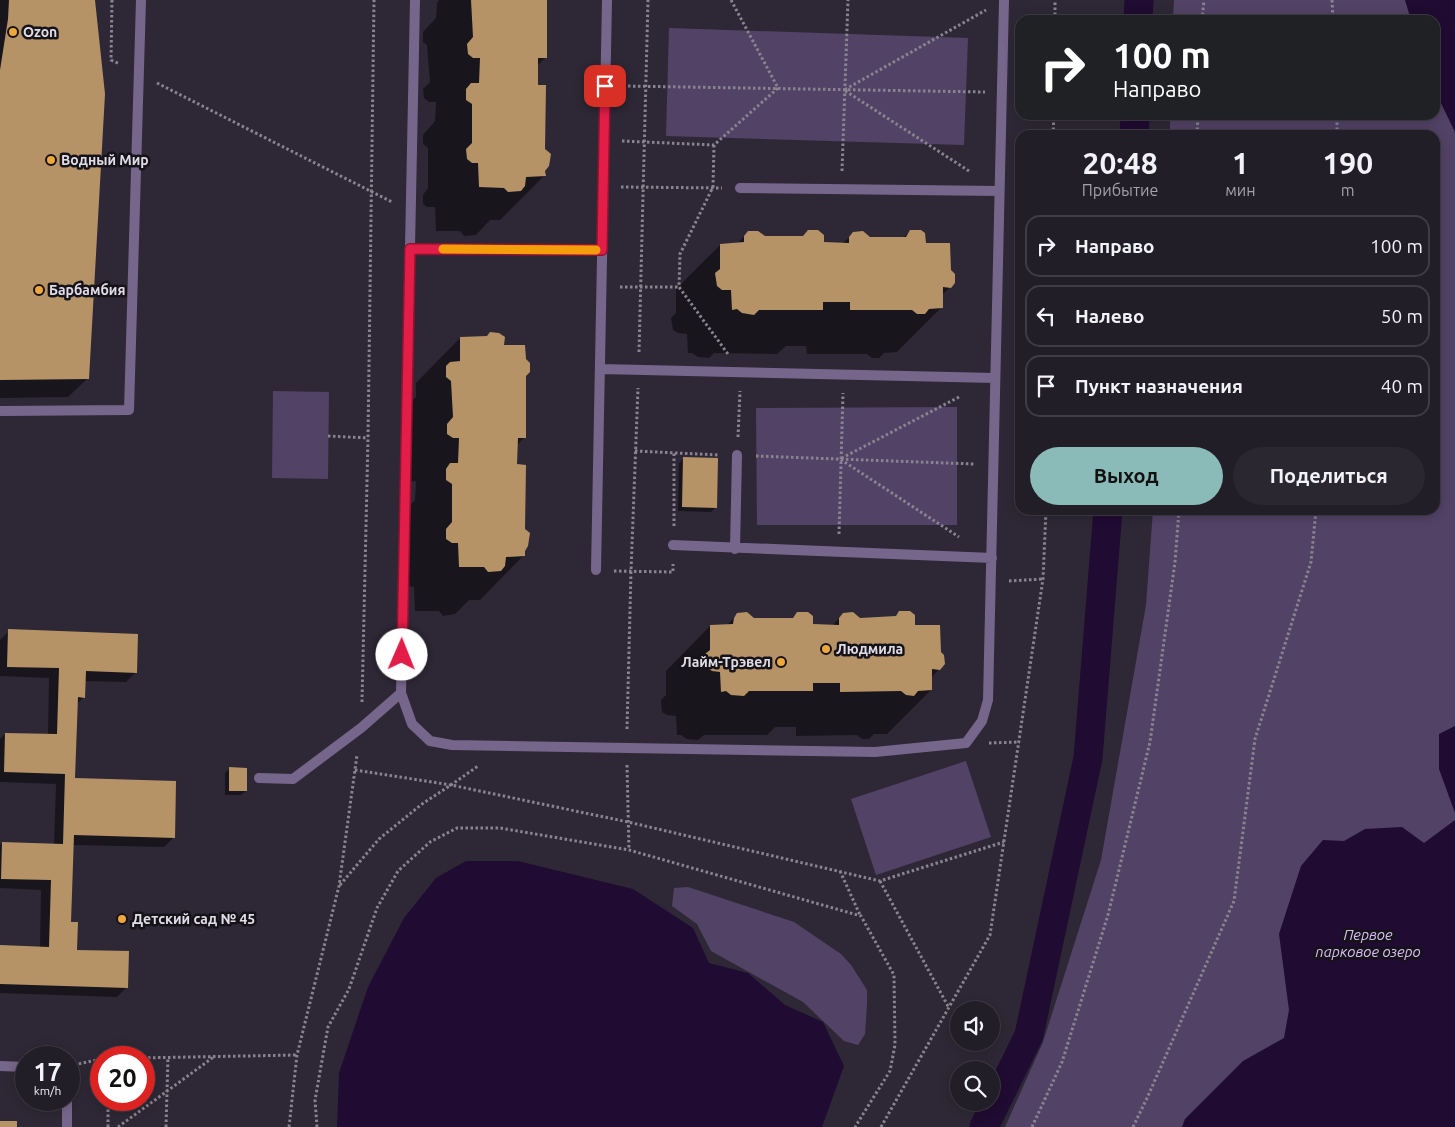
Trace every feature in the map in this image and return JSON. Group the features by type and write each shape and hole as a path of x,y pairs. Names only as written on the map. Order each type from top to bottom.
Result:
{"lane":[{"path":"0,411 129,410 141,0"},
{"path":"414,0 401,693 412,724 430,741 452,745 875,752 966,743 982,721 988,700 1004,0 996,0"},
{"path":"596,570 607,0"},
{"path":"740,188 999,191"},
{"path":"410,249 602,250"},
{"path":"600,369 995,378"},
{"path":"735,549 737,455"},
{"path":"673,546 992,558"},
{"path":"258,778 293,779 361,728 401,693"},
{"path":"0,1066 15,1066"},
{"path":"67,1111 67,1127"}],"path":[{"path":"112,0 111,60 410,211"},
{"path":"289,1127 297,1055 339,886 361,728 368,438 374,0"},
{"path":"628,850 627,748 648,0"},
{"path":"731,0 778,88"},
{"path":"841,189 848,0"},
{"path":"844,90 1004,0"},
{"path":"1055,0 1055,15"},
{"path":"1202,15 1204,0"},
{"path":"1332,0 1334,15"},
{"path":"605,86 1001,92"},
{"path":"604,140 714,145 778,88"},
{"path":"844,90 999,191"},
{"path":"714,145 713,188 680,254 679,287 741,372 737,455"},
{"path":"604,186 740,188"},
{"path":"602,287 679,287"},
{"path":"839,552 840,459 844,374"},
{"path":"840,459 961,396"},
{"path":"328,436 368,438"},
{"path":"635,451 993,464"},
{"path":"840,459 960,537"},
{"path":"881,1127 990,935 1044,579 1046,515"},
{"path":"1032,1127 1062,1062 1108,915 1150,742 1175,562 1179,515"},
{"path":"1133,1127 1234,901 1255,739 1311,562 1316,515"},
{"path":"991,582 1044,579"},
{"path":"339,886 379,839 422,804 504,746"},
{"path":"356,770 451,785 628,822 880,881 1004,842"},
{"path":"317,1127 315,1100 328,1027 349,989 376,908 398,870 430,842 457,828 500,828 628,850 861,916"},
{"path":"840,871 861,916 894,975 895,1045 890,1071 855,1127"},
{"path":"880,881 949,1008"},
{"path":"155,1057 297,1055"},
{"path":"118,1127 215,1056"},
{"path":"166,1127 168,1057"},
{"path":"108,1111 108,1127"}],"shaded area":[{"path":"1174,0 1455,0 1455,1127 1005,1127 1043,1042 1101,860 1146,605 1153,515 1440,515 1440,130 1170,130 1170,120 1440,120 1440,15 1173,15"},
{"path":"669,28 968,38 964,145 666,136"},
{"path":"273,391 329,392 328,479 272,478"},
{"path":"957,407 957,525 757,525 756,408"},
{"path":"966,761 991,837 876,875 851,799"},
{"path":"688,887 794,922 841,954 851,965 867,990 865,1034 858,1045 844,1041 803,1002 711,951 697,924 672,906 674,888"}],"water":[{"path":"1405,0 1455,0 1455,132 1440,101 1440,15 1410,15"},
{"path":"1455,726 1455,813 1439,769 1439,734"},
{"name":"Первое парковое озеро","path":"1455,820 1455,1127 1182,1127 1185,1119 1243,1061 1284,1038 1289,1010 1279,934 1301,866 1323,840 1344,841 1365,829 1402,827 1424,843"},
{"path":"466,861 518,861 633,889 693,928 709,963 748,973 785,1005 823,1022 844,1066 822,1127 337,1127 339,1073 368,987 404,918 436,878"}],"building":[{"name":"Водный Мир","path":"9,0 95,0 105,94 89,379 0,380 0,70"},
{"path":"471,0 547,0 547,58 538,58 538,85 546,85 545,149 551,154 549,166 545,171 546,176 526,177 525,186 521,191 508,192 504,188 479,187 478,163 472,163 467,159 466,149 472,143 472,104 466,100 466,89 471,83 479,83 480,58 473,58 468,54 467,44 473,37"},
{"path":"808,230 818,230 824,235 824,242 849,243 849,237 853,232 863,231 870,237 906,237 910,230 921,230 925,233 926,243 950,243 951,270 955,274 955,283 951,288 943,287 943,308 929,309 925,314 917,314 912,310 850,310 850,302 823,302 823,310 759,310 754,315 742,313 737,309 732,310 731,290 722,290 717,286 715,273 720,269 720,244 744,242 744,236 748,231 758,231 765,236 803,236"},
{"path":"490,332 499,333 505,337 504,345 525,345 526,359 530,363 530,372 526,376 526,438 518,438 517,464 526,465 525,529 530,533 525,556 506,557 505,566 501,571 488,572 484,567 459,567 458,543 452,543 446,539 446,529 452,522 452,484 446,480 446,469 450,463 458,463 459,438 453,438 447,434 447,424 453,417 451,381 446,377 446,366 450,362 460,361 460,337 487,336"},
{"path":"683,457 718,458 717,508 682,507"},
{"path":"899,611 910,611 915,615 915,625 940,625 941,652 944,655 945,664 940,670 932,669 932,690 918,691 914,696 906,695 901,691 840,692 840,683 813,683 813,691 749,691 744,696 731,695 726,691 721,692 720,672 712,671 706,667 705,654 710,650 710,625 733,624 737,613 747,612 754,618 793,618 797,612 808,612 813,616 813,624 839,625 839,618 843,613 853,612 860,618 896,616"},
{"path":"8,629 138,634 137,673 86,671 85,698 78,697 75,778 176,781 175,838 74,835 71,922 78,922 77,950 129,951 128,988 0,984 0,945 49,947 51,880 1,879 2,842 63,844 65,774 4,772 5,733 57,734 59,668 7,667"},
{"path":"229,767 247,768 247,791 229,791"},
{"path":"0,1121 17,1121 17,1127 0,1127"}],"waterway":[{"path":"1138,15 1139,0"},
{"path":"1134,130 1135,120"},
{"path":"984,1127 1029,1035 1088,758 1108,515"}],"slow traffic":[{"path":"443,249 596,250"}],"place":[{"name":"Ozon","path":"13,32"},
{"name":"Водный Мир","path":"51,160"},
{"name":"Барбамбия","path":"39,290"},
{"name":"Людмила","path":"826,649"},
{"name":"Лайм-Трэвел","path":"781,662"},
{"name":"Детский сад № 45","path":"122,919"}],"route":[{"path":"402,655 410,249 602,250 605,86"}]}
